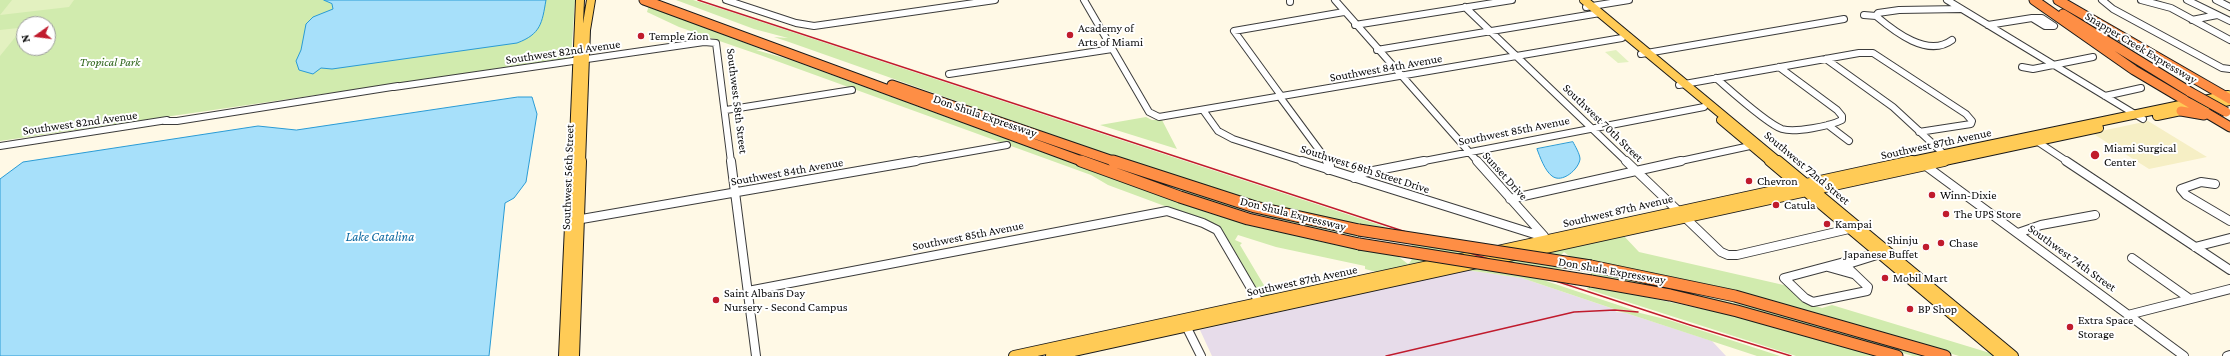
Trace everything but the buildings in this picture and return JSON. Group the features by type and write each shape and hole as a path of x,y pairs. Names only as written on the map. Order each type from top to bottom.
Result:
{"highway":[{"name":"Don Shula Expressway","path":"644,0 1180,197 1248,219 1359,244 1670,295 1737,311 1897,356"},
{"name":"Don Shula Expressway","path":"661,0 890,84 1184,185 1255,207 1360,230 1591,266 1735,296 1945,356"},
{"path":"2034,0 2100,48 2173,94 2230,127"},
{"name":"Snapper Creek Expressway","path":"2042,0 2103,40 2197,89"},
{"name":"Snapper Creek Expressway","path":"2050,0 2197,89 2229,112"},
{"path":"2058,0 2197,89 2229,96"},
{"path":"2173,94 2178,100 2179,108 2218,120"}],"main road":[{"name":"Southwest 56th Street","path":"564,356 571,305 575,220 581,60 580,0"},
{"name":"Southwest 56th Street","path":"581,60 591,0"},
{"name":"Southwest 72nd Street","path":"1577,0 1591,8 1682,85 1727,118 1849,229 1868,240 1879,253 1913,277"},
{"name":"Southwest 72nd Street","path":"1682,85 1704,107 1750,146 1804,187 1983,335 2013,356"},
{"name":"Southwest 87th Avenue","path":"1876,173 1944,155 2034,140 2229,96"},
{"path":"1704,107 1710,107 1721,117 1727,118"},
{"name":"Southwest 87th Avenue","path":"1014,356 1089,344 1411,274 1544,242 1804,187 1876,173 1926,166 1954,160 1992,148"},
{"path":"1944,155 1954,160"},
{"name":"Southwest 87th Avenue","path":"1411,274 1544,242 1623,231 1680,213"},
{"path":"1609,228 1623,231"},
{"name":"Southwest 56th Street","path":"571,305 574,356"},
{"name":"Southwest 72nd Street","path":"1983,335 2002,356"},
{"name":"Southwest 87th Avenue","path":"1051,356 1089,344"}],"street":[{"path":"726,0 792,22 811,25 995,0"},
{"path":"949,74 1112,49 1084,0"},
{"name":"Sunset Drive","path":"1334,0 1510,199 1532,230"},
{"path":"1355,25 1512,0"},
{"path":"1377,50 1490,31 1629,0"},
{"path":"1947,0 2139,117"},
{"path":"2102,0 2109,6 2220,70 2230,69"},
{"path":"2141,0 2163,5 2230,40"},
{"path":"2187,0 2230,21"},
{"path":"2216,0 2230,7"},
{"name":"Southwest 70th Street","path":"1465,7 1725,255 1737,255 1849,229"},
{"path":"1876,16 1878,13 1901,9 1941,11 1961,9"},
{"path":"1328,170 1329,165 1234,30 1344,12"},
{"path":"1864,15 1876,16 1923,46 1945,44 1952,40"},
{"path":"2192,20 2218,15"},
{"path":"1988,25 2032,18"},
{"path":"1644,53 1844,19"},
{"name":"Southwest 84th Avenue","path":"1112,49 1149,112 1154,116 1163,117 1625,37"},
{"name":"Southwest 82nd Avenue","path":"0,146 164,121 177,121 187,118 394,87 714,42"},
{"name":"Southwest 58th Street","path":"714,42 718,46 756,356"},
{"path":"1682,85 1826,59 1870,53 1884,59 1972,119 1969,125 1919,132"},
{"path":"2022,67 2034,69 2093,57"},
{"path":"1826,59 1891,105 1944,155"},
{"path":"1716,78 1770,122 1785,130 1797,131 1840,122 1842,117 1837,110 1779,67"},
{"path":"2104,96 2141,88"},
{"path":"726,110 852,90"},
{"name":"Southwest 85th Avenue","path":"1354,178 1358,174 1371,171 1704,107"},
{"name":"Southwest 68th Street Drive","path":"1203,110 1217,130 1229,138 1354,178 1532,230 1544,242"},
{"path":"1828,125 1849,141"},
{"path":"2034,140 2230,270"},
{"name":"Southwest 84th Avenue","path":"575,220 1007,145"},
{"path":"1510,199 1635,170 1750,146"},
{"name":"Southwest 74th Street","path":"1926,166 2184,356"},
{"path":"2215,184 2201,182 2183,187 2182,191 2230,221"},
{"name":"Southwest 85th Avenue","path":"748,291 1160,212 1173,212 1218,231 1262,306"},
{"path":"2018,233 2043,224 2094,215"},
{"path":"2195,247 2230,238"},
{"path":"1879,253 1845,264 1845,267 1869,289 1816,302 1805,298 1784,278 1879,253"},
{"path":"2132,258 2190,299"},
{"path":"1828,267 1853,274"},
{"path":"2128,315 2230,289"},
{"path":"1185,323 1201,356"}],"shaded area":[{"path":"2148,121 2207,157 2149,169 2092,133"},
{"path":"1467,270 1522,278 1614,309 1616,312 1626,313 1712,341 1726,356 1212,356 1200,330"}],"green space":[{"name":"Tropical Park","path":"0,0 575,0 571,58 0,141"},
{"path":"12,0 74,0 69,7 0,15"},
{"path":"676,0 693,0 725,10 1468,254 1380,273 1365,269 1365,266 1276,247 1238,235 1235,240 1242,243 1240,245 1271,297 1265,297 1256,291 1220,230 1170,208 1108,185 1091,175 679,27 647,12 649,5 763,50 756,50 788,59 1209,213 1322,242 1395,254 1408,264 1412,257 1412,245 1411,243 1192,184 774,37 788,38 754,29"},
{"path":"16,28 16,36 0,56 0,30"},
{"path":"1616,50 1629,62 1618,63 1605,52"},
{"path":"1146,117 1152,120 1162,120 1177,149 1100,125"},
{"path":"1148,178 1252,211 1305,224 1359,234 1359,237 1271,218 1212,202"},
{"path":"1623,235 1639,252 1788,286 1805,303 1822,308 1832,305 1990,353 1994,356 1959,356 1794,308 1577,262 1564,252 1559,257 1562,271 1577,286 1506,261"},
{"path":"1492,263 1636,311 1614,309 1522,278 1467,270"},
{"path":"1591,271 1752,307 1923,356 1913,356 1766,314 1591,279"},
{"path":"1589,285 1740,317 1877,356 1796,356 1587,289"},
{"path":"1616,311 1636,312 1669,320 1780,356 1757,356"}],"water":[{"path":"324,0 546,0 543,15 536,32 525,40 517,43 332,69 321,68 313,74 299,70 296,61 301,50 306,24 313,17 333,9 332,4"},
{"name":"Lake Catalina","path":"518,97 532,97 537,114 526,182 514,198 505,203 489,356 0,356 0,179 23,162 258,126 296,130"},
{"path":"1573,142 1580,157 1577,167 1565,177 1556,178 1549,174 1537,149"}],"railway":[{"path":"698,0 1690,325 1791,356"},
{"path":"1386,356 1574,312 1615,310 1638,312"}],"place":[{"name":"Academy of Arts of Miami","path":"1070,35"},
{"name":"Temple Zion","path":"641,36"},
{"name":"Miami Surgical Center","path":"2095,155"},
{"name":"Chevron","path":"1749,181"},
{"name":"Winn-Dixie","path":"1932,195"},
{"name":"Catula","path":"1776,205"},
{"name":"The UPS Store","path":"1946,214"},
{"name":"Kampai","path":"1827,224"},
{"name":"Chase","path":"1941,243"},
{"name":"Shinju Japanese Buffet","path":"1926,247"},
{"name":"Mobil Mart","path":"1885,278"},
{"name":"Saint Albans Day Nursery - Second Campus","path":"716,300"},
{"name":"BP Shop","path":"1910,309"},
{"name":"Extra Space Storage","path":"2070,327"}]}
